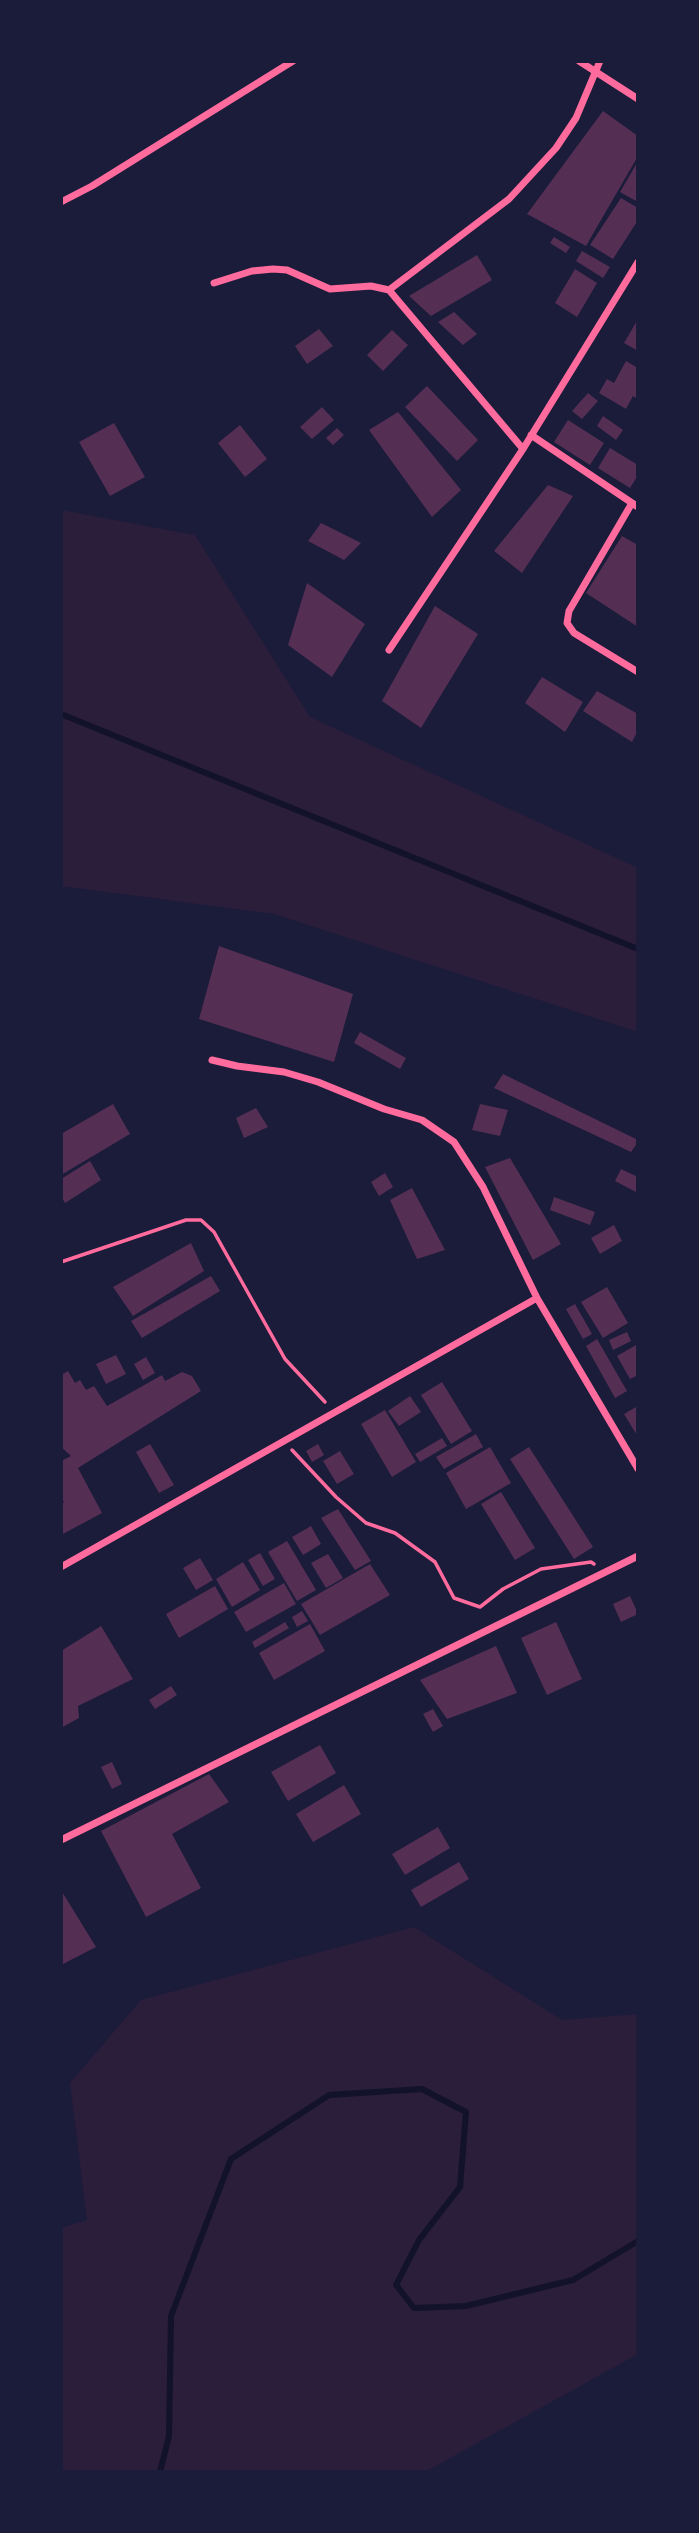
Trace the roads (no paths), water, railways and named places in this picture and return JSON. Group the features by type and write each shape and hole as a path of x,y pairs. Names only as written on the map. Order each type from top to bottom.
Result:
{"street":[{"path":"61,202 92,186 293,61"},
{"path":"579,61 638,99"},
{"path":"389,289 509,199 556,148 576,118 600,61"},
{"path":"389,650 523,449 638,262"},
{"path":"214,283 252,271 273,268 287,270 330,289 370,286 389,289 523,449"},
{"path":"531,435 635,505 569,611 567,623 574,633 638,672"},
{"path":"212,1060 284,1072 318,1082 384,1109 422,1120 454,1142 483,1187 537,1298 638,1469"},
{"path":"61,1567 537,1298"},
{"path":"61,1840 638,1556"}],"waterway":[{"path":"61,714 638,949"},
{"path":"160,2472 169,2436 171,2316 231,2159 329,2095 422,2089 466,2112 460,2187 419,2240 396,2285 414,2308 466,2306 573,2280 638,2241"}]}
